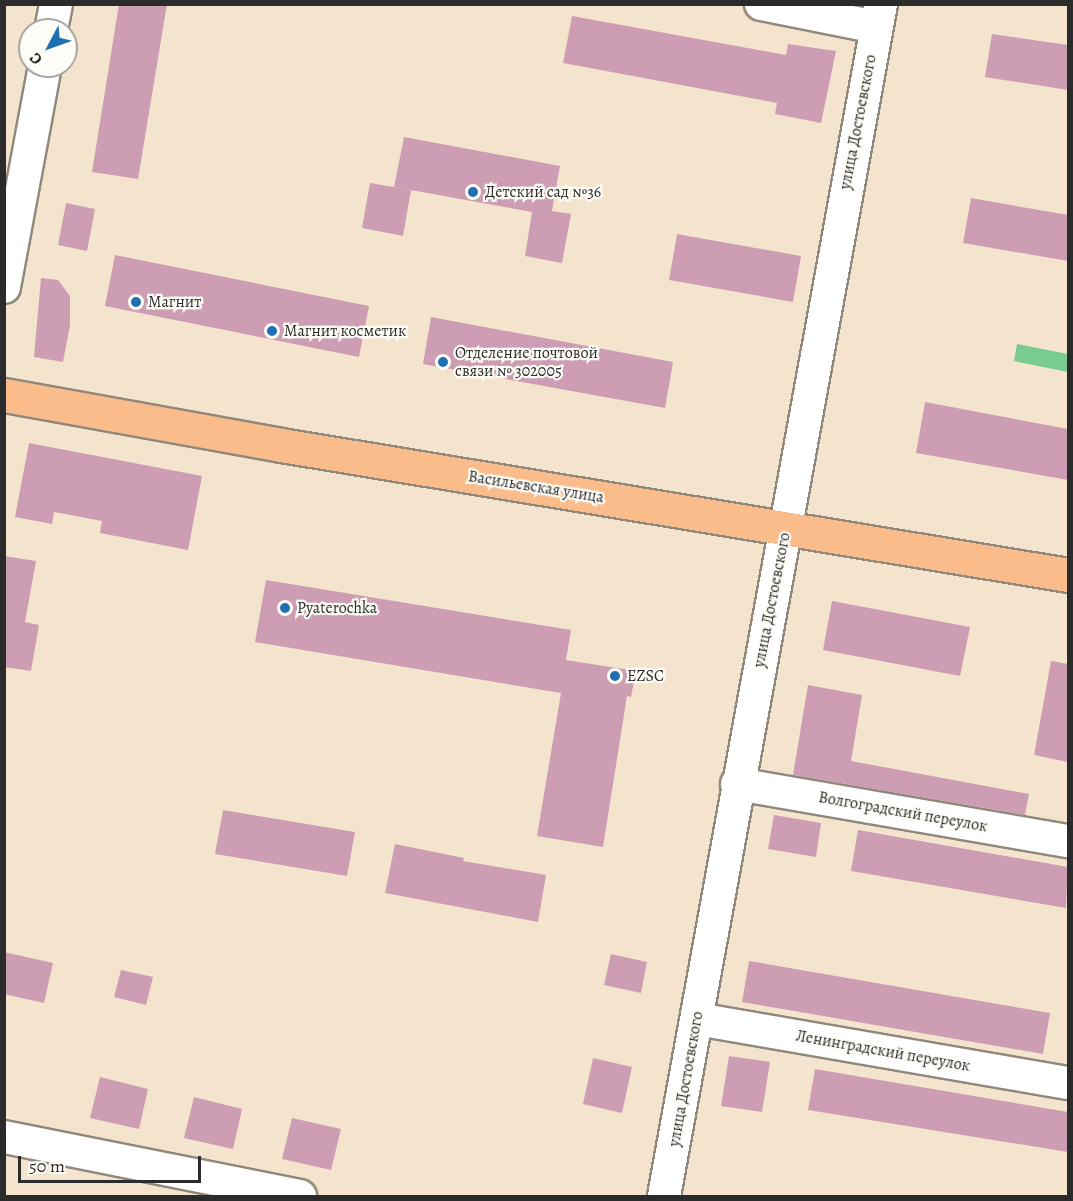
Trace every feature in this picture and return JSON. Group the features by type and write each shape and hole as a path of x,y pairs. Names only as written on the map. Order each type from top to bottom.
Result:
{"main road":[{"name":"Васильевская улица","path":"4,395 292,447 1068,575"}],"street":[{"path":"761,4 878,16"},
{"name":"улица Достоевского","path":"664,1197 737,784 787,527 878,16"},
{"path":"4,287 43,78"},
{"name":"Волгоградский переулок","path":"737,784 1068,841"},
{"name":"Ленинградский переулок","path":"697,1019 1068,1083"},
{"path":"4,1137 251,1192 300,1197"}],"green space":[{"path":"1017,344 1068,354 1068,372 1014,361"}],"building":[{"path":"119,4 167,4 138,179 92,172"},
{"path":"572,16 786,55 788,44 836,51 821,123 775,114 777,103 563,63"},
{"path":"992,34 1068,45 1068,90 985,77"},
{"path":"404,137 560,166 552,211 571,214 562,263 525,256 532,212 394,187"},
{"path":"370,183 411,190 403,236 362,228"},
{"path":"971,198 1068,215 1068,261 963,243"},
{"path":"66,203 95,209 87,251 58,245"},
{"path":"677,234 801,256 793,302 669,280"},
{"path":"115,255 369,306 359,357 105,306"},
{"path":"41,278 58,280 70,296 70,325 63,362 34,357"},
{"path":"431,317 673,362 665,408 423,364"},
{"path":"925,402 1068,429 1068,480 916,453"},
{"path":"29,443 202,476 188,550 100,533 102,521 54,512 52,524 15,517"},
{"path":"4,556 36,561 25,622 39,625 31,671 4,667"},
{"path":"266,580 571,630 566,660 636,671 631,697 627,696 603,847 537,836 561,693 255,642"},
{"path":"832,601 970,627 960,676 823,650"},
{"path":"1051,661 1068,664 1068,762 1034,755"},
{"path":"808,685 862,695 851,761 1029,794 1025,815 793,775"},
{"path":"223,810 355,832 347,876 215,854"},
{"path":"774,815 821,823 816,857 768,849"},
{"path":"858,830 1068,867 1066,908 851,871"},
{"path":"395,844 464,858 463,861 546,875 538,922 385,893"},
{"path":"4,952 53,963 44,1003 4,994"},
{"path":"611,954 647,962 641,993 604,985"},
{"path":"749,961 1050,1013 1043,1054 742,1002"},
{"path":"121,970 153,977 146,1005 114,997"},
{"path":"729,1056 770,1062 762,1112 721,1106"},
{"path":"593,1058 632,1067 622,1113 583,1104"},
{"path":"815,1069 1068,1112 1068,1152 808,1110"},
{"path":"100,1077 148,1089 139,1129 90,1118"},
{"path":"194,1097 242,1109 233,1149 184,1138"},
{"path":"292,1118 341,1129 331,1170 282,1159"}],"place":[{"name":"Детский сад №36","path":"473,192"},
{"name":"Магнит","path":"136,302"},
{"name":"Магнит косметик","path":"272,331"},
{"name":"Отделение почтовой связи № 302005","path":"443,362"},
{"name":"Pyaterochka","path":"285,608"},
{"name":"EZSC","path":"615,676"}]}
